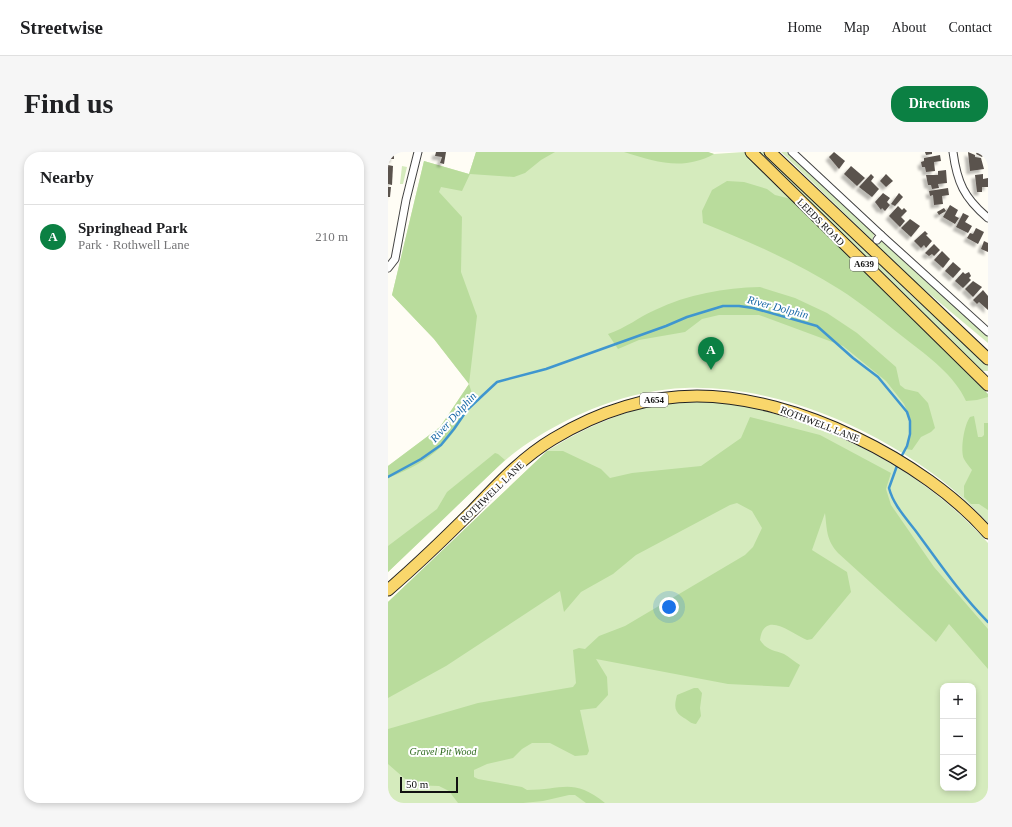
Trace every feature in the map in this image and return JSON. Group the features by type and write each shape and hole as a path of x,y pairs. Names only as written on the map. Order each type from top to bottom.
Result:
{"main road":[{"name":"LEEDS ROAD","path":"751,152 983,376 988,386"},
{"name":"LEEDS ROAD","path":"770,152 988,360"},
{"name":"ROTHWELL LANE","path":"388,590 430,554 518,465 551,440 585,422 621,408 657,399 705,396 741,400 787,410 860,439 891,456 950,497 988,533"}],"street":[{"path":"388,268 395,260 406,200 418,152"},
{"path":"792,152 879,237 988,332"},
{"path":"953,152 955,168 963,191 975,207 988,218"}],"green space":[{"path":"476,152 708,152 714,154 744,152 988,394 988,523 959,495 926,468 889,445 850,425 809,408 767,396 726,389 685,388 644,393 623,398 583,413 545,432 520,449 489,475 388,572 388,466 440,427 469,384 434,339 392,295 424,161 469,174"},
{"path":"476,152 555,152 541,160 525,173 514,177 470,174 462,191 441,187 439,192 462,217 461,272 477,316 469,384 434,339 392,295 424,161 469,174"},
{"path":"624,152 708,152 714,154 691,162 669,163 658,162"},
{"path":"758,152 763,152 913,297 988,366 988,371 980,371"},
{"path":"781,152 787,152 875,233 872,240"},
{"path":"402,166 407,167 403,184 400,184"},
{"path":"727,181 744,182 767,189 775,195 791,199 988,394 988,397 966,401 955,383 940,367 848,295 823,279 789,261 703,223 702,211 712,190"},
{"path":"882,241 988,337 988,343 914,281 876,245"},
{"path":"760,287 795,298 827,313 857,333 896,367 900,385 905,389 918,392 928,403 935,428 931,432 921,437 912,450 906,449 911,433 911,420 904,404 886,381 843,346 759,315 719,315 702,319 685,332 639,340 618,349 608,334 621,329 655,310 680,300 720,290"},
{"path":"469,384 474,400 448,439 429,457 418,464 388,478 388,466 440,427"},
{"name":"Gravel Pit Wood","path":"700,402 737,404 810,426 839,437 893,465 919,482 967,521 988,543 988,803 388,803 388,602 547,451 574,435 602,422 632,411 663,404"},
{"path":"974,416 978,437 982,437 984,435 984,423 988,423 988,510 979,504 971,504 964,497 964,486 972,470 963,455 963,438 970,417"},
{"name":"Gravel Pit Wood","path":"750,417 820,435 891,473 886,489 891,505 934,567 988,629 988,669 949,624 936,642 838,553 829,539 825,513 812,550 847,572 851,592 812,639 807,640 787,629 773,625 767,626 763,631 760,640 765,646 771,650 784,654 800,665 789,687 728,684 596,659 607,677 608,695 596,708 580,710 589,751 587,755 575,756 550,743 532,743 522,749 513,758 487,764 474,770 474,777 478,779 522,787 527,790 575,787 594,795 605,803 586,803 575,795 569,795 543,801 523,803 458,803 449,791 439,786 412,785 388,764 388,729 478,703 573,687 576,683 573,650 579,648 585,649 599,636 625,626 745,555 753,547 762,528 752,511 737,503 730,505 636,555 613,574 581,592 564,612 560,591 446,666 388,698 388,602 547,451 563,451 601,469 610,478 632,473 701,466 741,438"},
{"path":"495,453 505,460 388,572 388,546 437,509 447,492"},
{"path":"694,688 698,688 702,693 700,708 701,716 696,724 691,723 681,716 675,706 677,695"}],"building":[{"path":"388,152 394,152 394,159 388,159"},
{"path":"436,152 446,152 444,164 440,163 442,157 435,156"},
{"path":"834,152 845,161 839,169 829,157"},
{"path":"925,152 932,152 932,154 926,155"},
{"path":"968,152 975,155 975,157 981,158 984,169 970,171"},
{"path":"977,152 984,154 982,157 976,154"},
{"path":"940,155 941,161 934,162 935,171 926,172 925,167 922,167 921,162 924,161 924,158"},
{"path":"388,165 393,166 392,185 388,184"},
{"path":"851,166 865,178 857,186 844,174"},
{"path":"946,170 947,183 938,184 939,188 932,189 931,185 928,185 926,175 938,175 938,171"},
{"path":"871,174 874,177 871,181 879,189 872,197 859,187"},
{"path":"886,174 893,181 886,187 880,181"},
{"path":"983,174 983,179 988,178 988,187 982,187 982,192 977,192 975,175"},
{"path":"388,187 391,187 390,197 388,197"},
{"path":"948,188 949,195 942,196 943,204 934,205 933,195 930,196 929,191"},
{"path":"883,193 890,198 887,202 890,205 885,211 882,208 881,210 875,202"},
{"path":"899,193 903,197 895,206 891,204"},
{"path":"950,205 958,210 955,216 959,218 955,224 943,217"},
{"path":"898,206 902,210 904,208 907,211 901,217 905,221 900,227 889,216"},
{"path":"944,208 946,211 939,215 937,212"},
{"path":"963,213 969,216 965,222 972,226 968,233 956,227"},
{"path":"910,219 920,226 911,237 901,228"},
{"path":"976,228 984,232 978,244 967,238 970,233 973,234"},
{"path":"925,231 928,234 926,235 932,241 926,248 924,245 921,248 914,241"},
{"path":"984,241 988,243 988,252 981,249"},
{"path":"934,244 940,250 934,256 932,254 929,256 925,253"},
{"path":"942,251 950,259 943,268 934,260"},
{"path":"953,262 961,269 953,278 945,271"},
{"path":"963,272 965,274 969,272 971,276 969,278 971,280 963,288 955,281"},
{"path":"973,281 982,287 973,297 965,289"},
{"path":"983,290 988,296 988,310 979,302 977,304 973,300"}],"waterway":[{"name":"River Dolphin","path":"388,477 421,459 441,445 467,410 497,382 546,369 687,317 723,306 753,308 817,326 853,358 878,377 907,412 910,421 910,434 907,446 900,459"},
{"name":"River Dolphin","path":"898,463 889,488 896,505 959,589 988,622"}],"place":[{"name":"Springhead Park","path":"711,370"}]}
